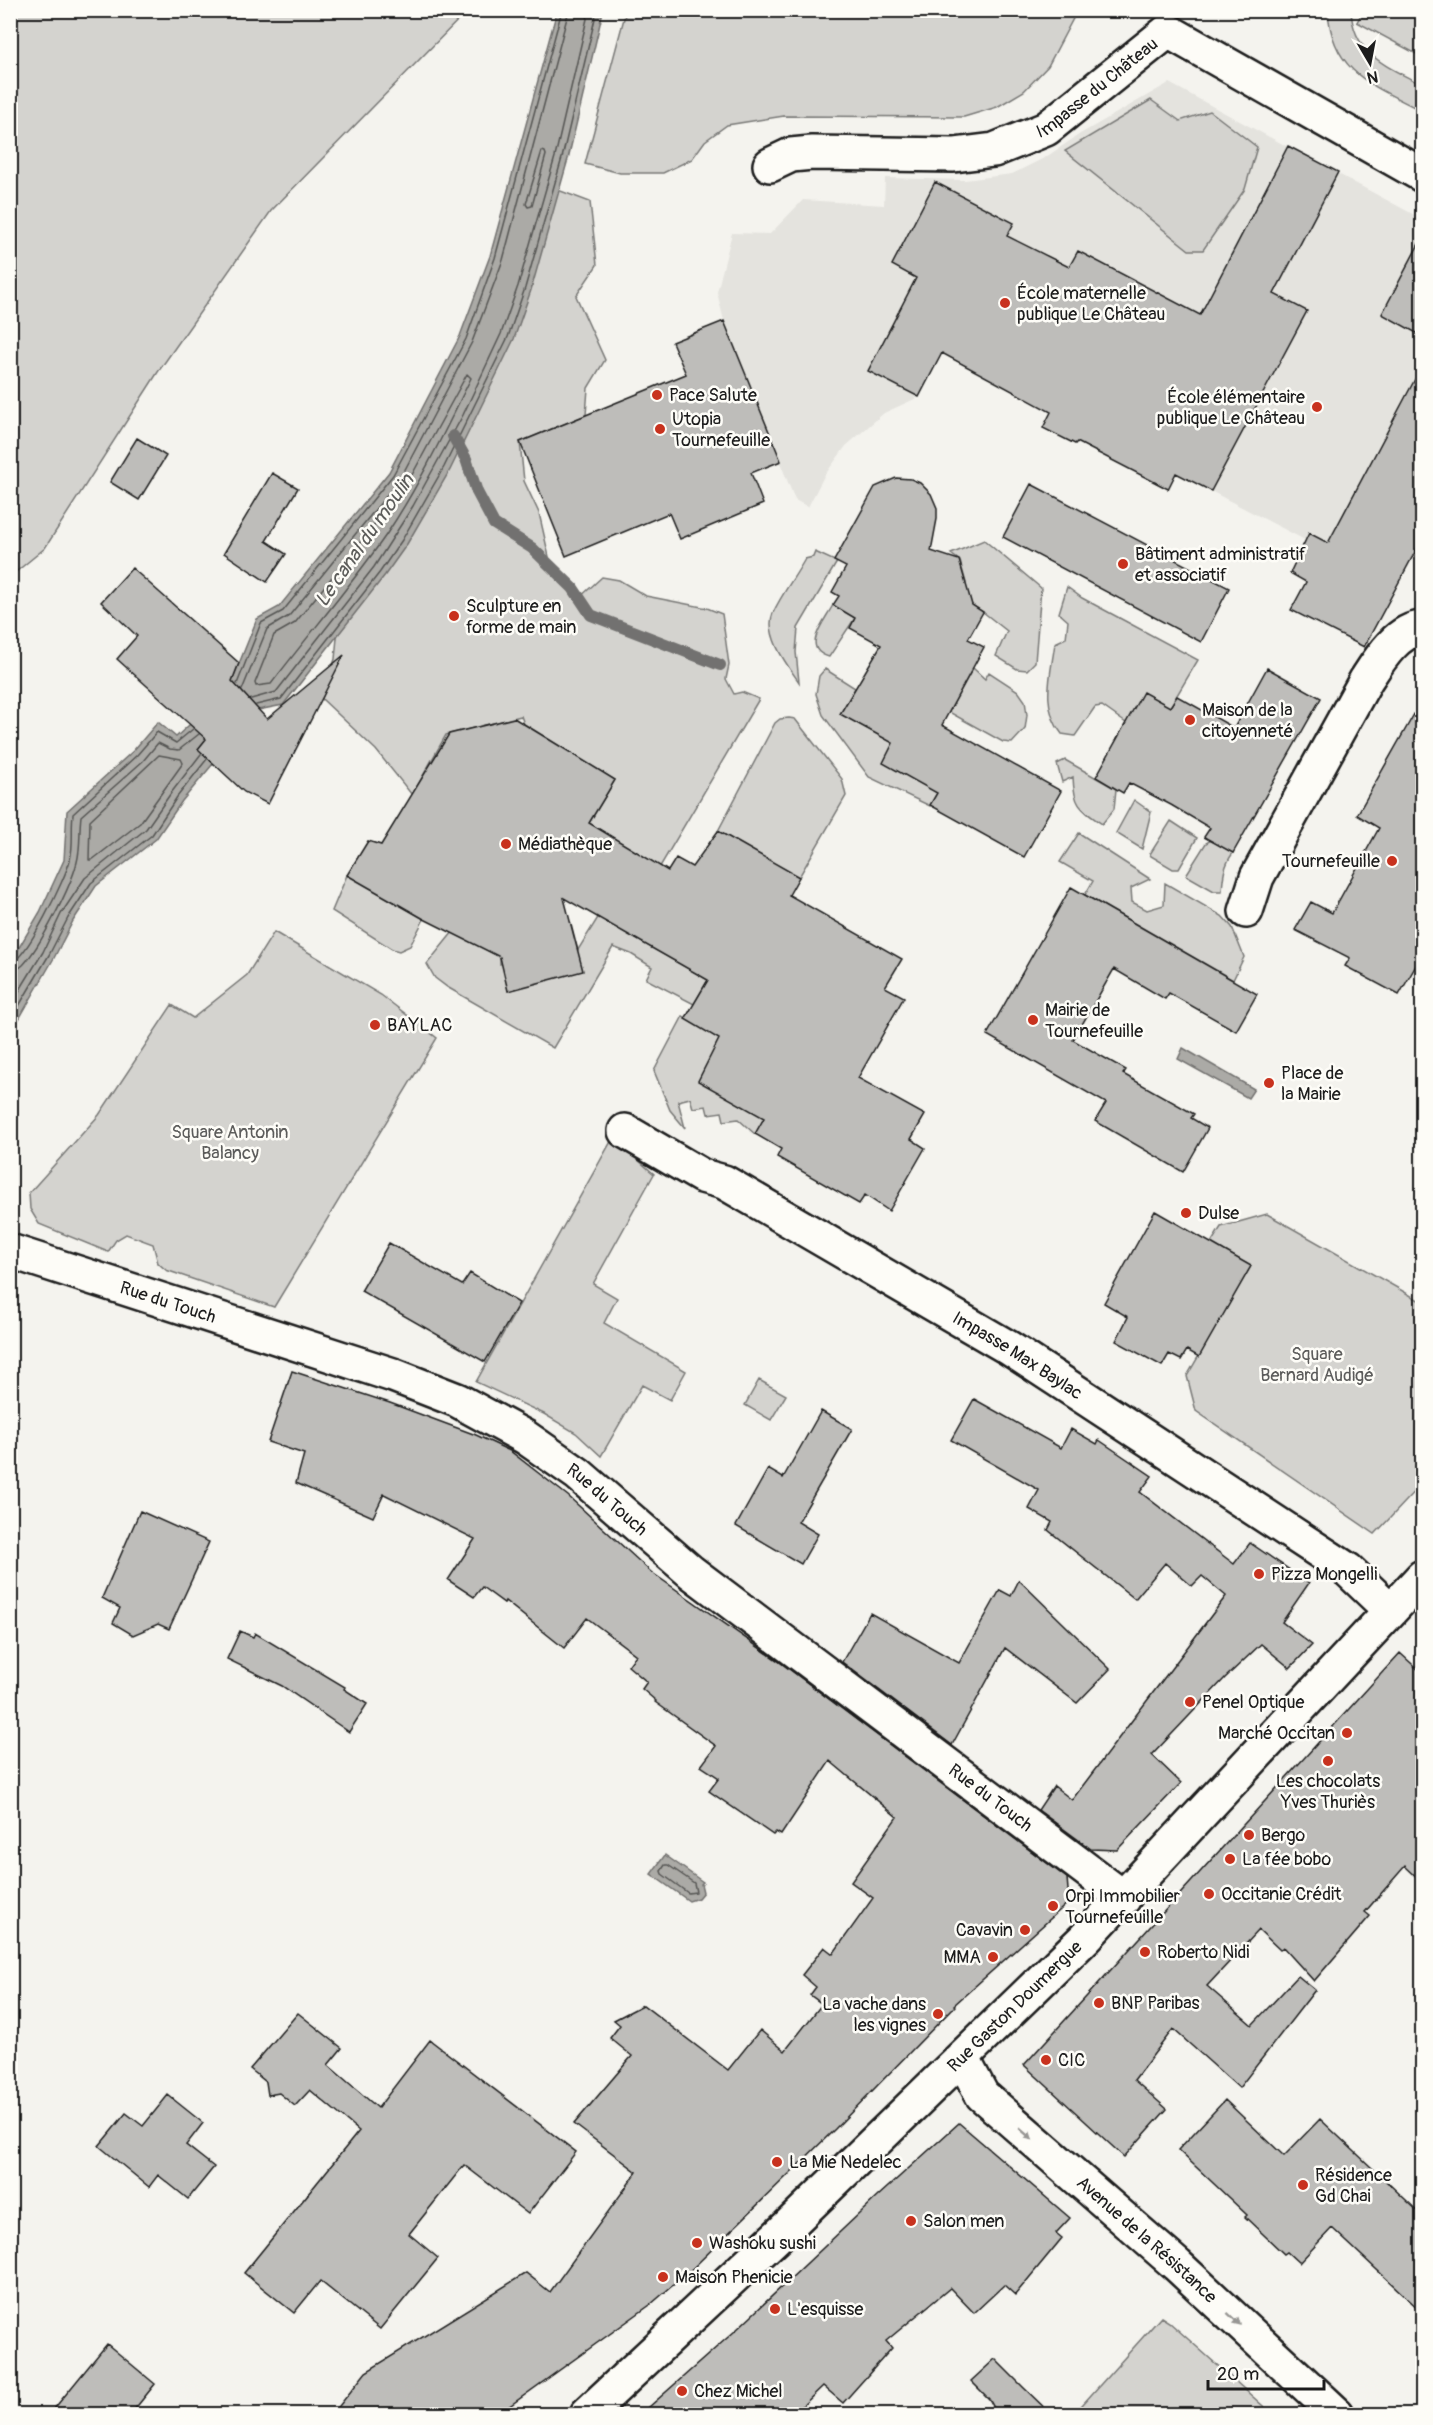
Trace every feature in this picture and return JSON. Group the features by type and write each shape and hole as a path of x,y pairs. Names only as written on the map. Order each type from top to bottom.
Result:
{"street":[{"name":"Impasse du Château","path":"770,165 791,155 812,153 954,155 994,150 1046,129 1168,31 1422,174"},
{"path":"1246,911 1257,877 1366,680 1387,649 1414,629 1422,628"},
{"name":"Impasse Max Baylac","path":"625,1131 702,1176 724,1182 1009,1348 1348,1570 1390,1610"},
{"name":"Rue du Touch","path":"10,1251 393,1375 457,1400 525,1437 578,1474 691,1572 1124,1898"},
{"name":"Rue Gaston Doumergue","path":"587,2415 963,2059 1124,1898 1422,1577"},
{"name":"Avenue de la Résistance","path":"963,2059 982,2095 1177,2265 1337,2415"}],"shaded area":[{"name":"École maternelle publique Le Château","path":"1169,83 1422,219 1422,554 1396,540 1376,577 1396,588 1364,647 1291,610 1305,582 1290,573 1305,540 1176,473 1078,440 1075,444 1043,428 1051,412 942,353 919,397 884,413 846,446 824,476 808,507 795,500 724,321 717,292 732,233 770,234 803,200 884,205 885,178 965,180 1012,174 1046,157 1080,134"}],"green space":[{"path":"11,10 467,11 271,211 158,372 45,548 11,576"},
{"path":"626,10 1077,11 1048,66 1024,91 997,107 964,117 784,116 727,125 705,141 692,159 663,173 620,173 585,164"},
{"path":"1328,11 1351,11 1359,39 1366,49 1385,65 1422,85 1422,111 1372,85 1358,75 1338,49 1331,32"},
{"path":"1363,11 1422,11 1422,57 1357,22"},
{"path":"1151,100 1180,121 1210,111 1257,147 1245,189 1203,250 1189,250 1065,151"},
{"path":"542,184 590,202 597,265 576,296 605,360 588,388 586,415 520,442 524,481 539,513 552,570 578,599 602,577 619,580 646,596 707,608 722,614 729,665 726,679 734,694 742,692 759,699 622,931 708,980 694,1004 646,979 652,967 631,954 613,947 553,1048 447,987 435,978 427,964 453,932 500,957 500,964 576,943 578,950 638,853 589,823 615,780 524,724 521,716 446,735 412,795 376,750 322,699 335,659 339,617"},
{"path":"984,540 1041,588 1035,662 1027,670 1017,669 996,656 1007,631 983,612 958,597 966,583 960,561 951,554"},
{"path":"815,552 837,562 798,628 796,652 799,682 778,649 771,622 776,606 805,559 813,557"},
{"path":"1067,587 1082,598 1198,660 1170,707 1126,723 1102,706 1095,707 1075,736 1062,734 1051,713 1049,690 1055,643 1066,638 1068,621 1059,613"},
{"path":"833,605 855,618 829,657 820,653 815,642 820,627"},
{"path":"973,668 985,679 989,672 1018,691 1025,701 1027,715 1025,729 1012,743 1003,742 949,712"},
{"path":"825,669 855,688 840,714 893,743 937,793 930,806 869,777 823,715 816,694 819,676"},
{"path":"780,719 795,719 842,779 846,796 799,877 718,831 775,723"},
{"path":"1065,760 1116,789 1114,809 1102,824 1079,805 1073,777 1062,782 1057,764"},
{"path":"1134,800 1151,812 1142,849 1116,833"},
{"path":"1171,821 1197,838 1179,869 1173,869 1150,854"},
{"path":"1079,833 1150,879 1131,888 1132,902 1147,910 1164,905 1165,883 1222,916 1232,927 1244,957 1233,980 1085,895 1093,881 1060,862"},
{"path":"1211,840 1233,853 1226,867 1222,891 1214,891 1186,875 1206,843"},
{"path":"347,875 424,919 410,946 399,951 392,949 332,911"},
{"name":"Square Antonin Balancy","path":"274,932 381,995 437,1038 274,1307 166,1270 158,1263 153,1244 126,1234 116,1240 108,1252 39,1224 30,1209 29,1193 99,1115 172,1005 193,1018 247,975"},
{"path":"683,1016 730,1045 767,1113 755,1134 738,1119 724,1121 722,1112 708,1114 706,1106 693,1108 690,1098 678,1101 685,1128 670,1110 654,1071"},
{"path":"613,1138 654,1174 593,1284 617,1298 604,1323 686,1371 670,1400 642,1385 601,1456 576,1433 544,1414 476,1382"},
{"name":"Square Bernard Audigé","path":"1267,1214 1422,1302 1422,1484 1375,1534 1196,1411 1187,1376 1251,1266 1211,1243 1221,1227"},
{"path":"759,1380 786,1395 771,1420 745,1405"},
{"path":"1161,2317 1169,2322 1272,2414 1074,2414"}],"water":[{"name":"Le canal du moulin","path":"557,11 603,11 568,159 531,290 514,339 450,470 407,544 385,575 283,705 258,710 182,801 156,839 96,886 73,921 11,1033 11,961 40,912 64,860 67,811 133,751 158,722 176,737 213,703 232,681 257,619 279,607 389,472 460,336 490,256"},
{"path":"1183,1048 1254,1089 1248,1098 1178,1059"},
{"path":"665,1855 703,1882 701,1884 703,1892 698,1898 689,1901 651,1874"}],"building":[{"path":"1288,146 1338,172 1274,294 1307,311 1211,491 1176,473 1168,489 1077,442 1075,444 1043,428 1051,412 942,353 919,397 868,371 916,278 892,265 935,182 1014,223 1007,236 1069,267 1078,251 1200,315"},
{"path":"1422,238 1422,336 1382,314"},
{"name":"Utopia Tournefeuille","path":"724,321 781,461 751,473 763,504 680,539 669,513 566,556 520,442 686,374 672,342"},
{"path":"1422,366 1422,539 1364,647 1291,610 1306,582 1290,573 1309,533 1328,543"},
{"path":"137,438 166,456 139,500 110,482"},
{"path":"272,473 298,488 266,541 286,554 267,582 224,553"},
{"path":"896,478 911,479 920,483 931,494 937,508 937,519 931,551 959,560 972,605 983,612 968,639 984,647 942,725 1061,791 1024,857 930,805 937,793 883,763 893,743 840,714 881,645 850,628 855,618 833,605 839,596 832,592 846,567 834,561 875,487"},
{"path":"1031,484 1229,588 1201,642 1003,537"},
{"path":"132,568 239,663 232,681 267,719 344,655 268,804 244,792 198,749 206,739 117,659 137,636 101,602"},
{"path":"1267,668 1321,698 1233,853 1204,837 1210,828 1171,805 1129,783 1123,793 1096,777 1143,692 1170,707 1177,696 1234,728"},
{"name":"Tournefeuille","path":"1422,700 1422,955 1399,995 1345,966 1350,958 1295,930 1311,902 1332,913 1379,828 1357,815"},
{"path":"514,718 615,780 589,823 668,871 676,858 692,867 718,831 799,877 789,895 902,959 885,987 904,997 858,1078 925,1115 911,1139 925,1148 889,1211 865,1195 859,1204 777,1157 781,1149 755,1134 764,1118 698,1081 719,1039 685,1019 708,980 564,898 583,971 508,991 500,957 424,919 347,875 368,841 381,845 449,734"},
{"name":"Mairie de Tournefeuille","path":"1071,887 1257,994 1236,1031 1169,993 1165,999 1114,969 1073,1040 1126,1070 1123,1074 1194,1114 1191,1118 1208,1128 1183,1172 1095,1121 1106,1103 987,1035"},
{"path":"1155,1211 1251,1266 1199,1357 1187,1350 1181,1360 1169,1354 1162,1366 1116,1341 1128,1317 1104,1303"},
{"path":"389,1243 462,1285 470,1273 519,1303 485,1362 361,1291"},
{"path":"292,1371 390,1403 476,1435 510,1451 568,1496 651,1572 781,1663 1067,1878 1069,1902 954,2005 835,2129 694,2267 650,2305 497,2415 332,2415 366,2372 526,2273 550,2292 637,2172 574,2124 632,2056 610,2038 620,2025 614,2020 643,2005 728,2070 760,2030 785,2051 822,2004 810,1995 816,1987 802,1975 824,1947 833,1954 873,1898 851,1882 897,1817 830,1761 781,1835 776,1832 773,1835 709,1791 719,1778 701,1766 716,1746 655,1702 642,1689 647,1682 628,1666 636,1655 587,1618 564,1648 505,1601 504,1603 482,1587 474,1597 448,1580 475,1539 384,1494 373,1517 296,1483 304,1454 268,1442"},
{"path":"974,1399 1061,1448 1071,1429 1097,1444 1099,1440 1152,1476 1140,1492 1234,1564 1250,1543 1309,1583 1282,1622 1312,1645 1290,1668 1261,1644 1225,1678 1152,1755 1181,1783 1117,1850 1091,1849 1038,1810 1054,1786 1072,1800 1226,1596 1202,1576 1192,1586 1165,1563 1135,1599 1048,1530 1052,1522 1029,1509 1039,1490 951,1440"},
{"path":"821,1411 852,1429 798,1522 818,1534 801,1564 736,1526 768,1469 783,1478"},
{"path":"140,1511 209,1542 169,1629 158,1624 133,1635 113,1623 120,1608 102,1598"},
{"path":"1019,1580 1110,1669 1077,1703 1005,1648 952,1745 842,1662 870,1613 959,1663 1000,1590 1011,1596"},
{"path":"240,1631 253,1637 255,1633 345,1687 344,1689 367,1704 349,1732 282,1686 227,1659"},
{"path":"1400,1653 1422,1673 1422,1882 1405,1866 1365,1912 1370,1916 1314,1981 1283,1947 1280,1950 1259,1930 1207,1986 1252,2025 1298,1976 1315,1990 1239,2088 1173,2029 1134,2080 1167,2109 1124,2157 1024,2065"},
{"path":"298,2013 342,2048 328,2065 378,2108 430,2040 576,2152 528,2214 464,2165 409,2234 438,2258 380,2329 320,2281 294,2313 244,2273 359,2131 310,2090 295,2106 279,2093 268,2095 266,2082 250,2069"},
{"path":"168,2095 203,2123 186,2145 214,2167 188,2199 158,2175 149,2187 99,2146 126,2113 143,2126"},
{"name":"Résidence Gd Chai","path":"1225,2100 1284,2156 1320,2119 1422,2215 1422,2312 1332,2228 1299,2263 1287,2252 1284,2254 1245,2217 1247,2215 1178,2150"},
{"path":"959,2123 1070,2218 1056,2233 1062,2238 1015,2295 1004,2285 974,2313 950,2288 886,2341 892,2348 843,2403 823,2386 793,2415 640,2415 735,2331"},
{"path":"107,2344 155,2384 130,2415 49,2415"},
{"path":"995,2359 1052,2415 998,2415 989,2399 971,2381"}],"waterway":[{"path":"453,436 466,459 477,492 494,524 532,548 573,588 591,615 720,665"}],"place":[{"name":"École maternelle publique Le Château","path":"1005,303"},
{"name":"Pace Salute","path":"657,395"},
{"name":"École élémentaire publique Le Château","path":"1317,407"},
{"name":"Utopia Tournefeuille","path":"660,429"},
{"name":"Bâtiment administratif et associatif","path":"1123,564"},
{"name":"Sculpture en forme de main","path":"454,616"},
{"name":"Maison de la citoyenneté","path":"1190,720"},
{"name":"Médiathèque","path":"506,844"},
{"name":"Tournefeuille","path":"1392,861"},
{"name":"Mairie de Tournefeuille","path":"1033,1020"},
{"name":"BAYLAC","path":"375,1025"},
{"name":"Place de la Mairie","path":"1269,1083"},
{"name":"Dulse","path":"1186,1213"},
{"name":"Pizza Mongelli","path":"1259,1574"},
{"name":"Penel Optique","path":"1190,1702"},
{"name":"Marché Occitan","path":"1347,1733"},
{"name":"Les chocolats Yves Thuriès","path":"1328,1761"},
{"name":"Bergo","path":"1249,1835"},
{"name":"La fée bobo","path":"1230,1859"},
{"name":"Occitanie Crédit","path":"1209,1894"},
{"name":"Orpi Immobilier Tournefeuille","path":"1053,1906"},
{"name":"Cavavin","path":"1025,1930"},
{"name":"Roberto Nidi","path":"1145,1952"},
{"name":"MMA","path":"993,1957"},
{"name":"BNP Paribas","path":"1099,2003"},
{"name":"La vache dans les vignes","path":"938,2014"},
{"name":"CIC","path":"1046,2060"},
{"name":"La Mie Nedelec","path":"777,2162"},
{"name":"Résidence Gd Chai","path":"1303,2185"},
{"name":"Salon men","path":"911,2221"},
{"name":"Washoku sushi","path":"697,2243"},
{"name":"Maison Phenicie","path":"663,2277"},
{"name":"L'esquisse","path":"775,2309"},
{"name":"Chez Michel","path":"682,2391"}]}
